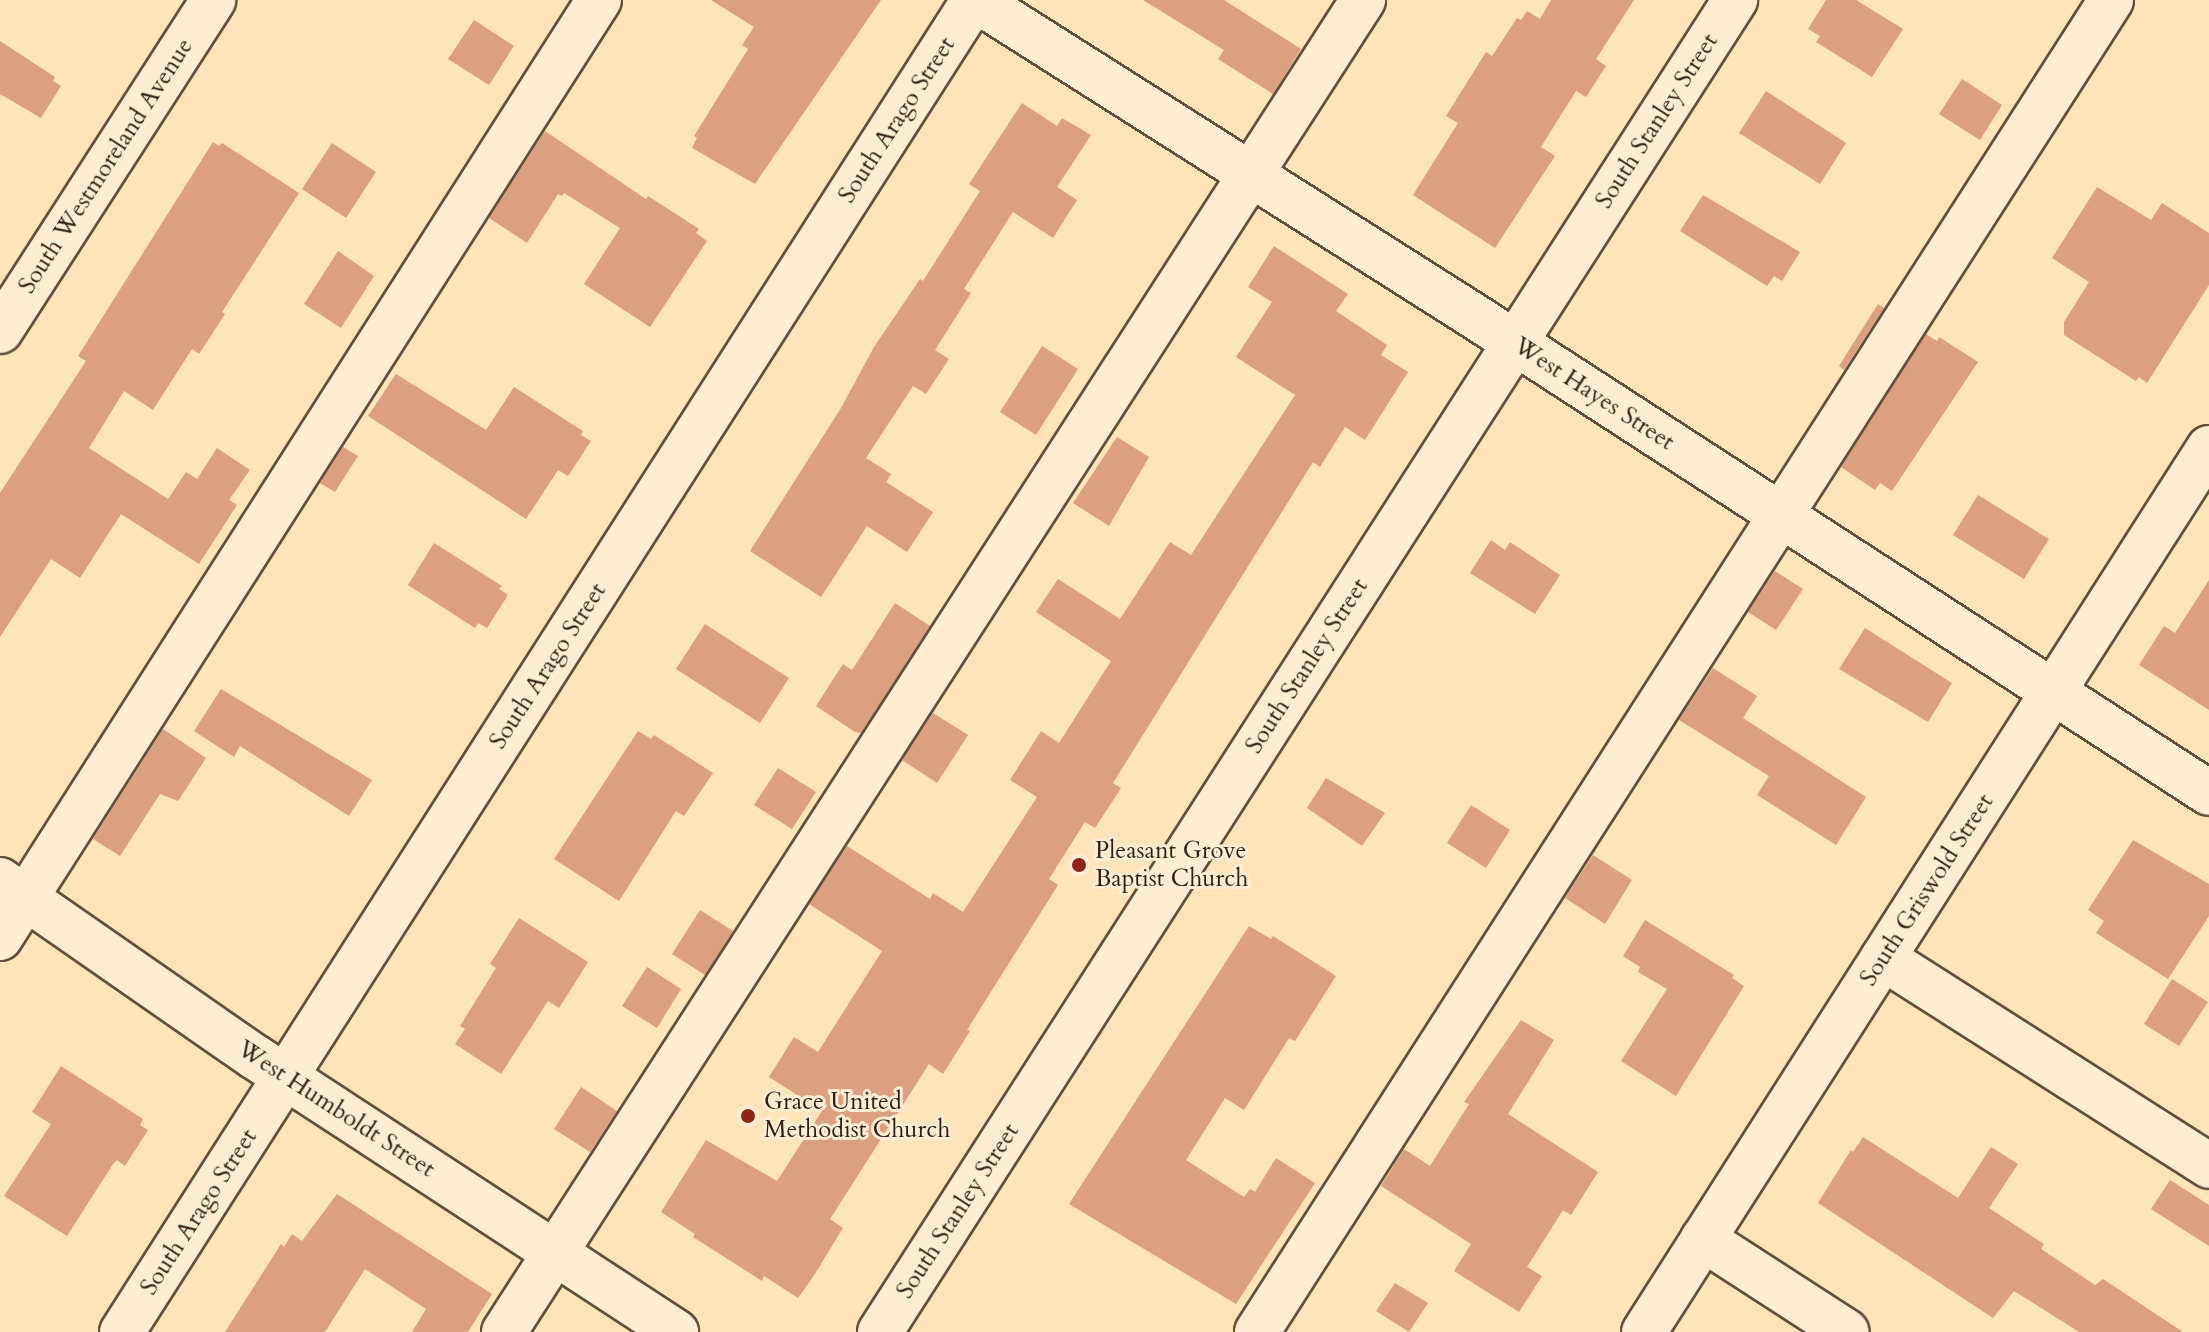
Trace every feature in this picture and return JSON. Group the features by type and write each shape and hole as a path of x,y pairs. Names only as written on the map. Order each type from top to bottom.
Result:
{"street":[{"name":"South Westmoreland Avenue","path":"0,331 213,0"},
{"path":"0,938 14,888 599,0"},
{"name":"West Hayes Street","path":"975,0 1514,343 2209,793"},
{"name":"South Arago Street","path":"122,1332 975,0"},
{"path":"504,1332 1363,0"},
{"name":"South Stanley Street","path":"880,1332 1735,0"},
{"path":"1257,1332 2111,0"},
{"name":"South Griswold Street","path":"1644,1332 2209,448"},
{"name":"West Humboldt Street","path":"14,888 285,1076 676,1332"},
{"path":"1883,958 2209,1166"},
{"path":"1703,1239 1847,1332"}],"building":[{"path":"711,0 881,0 755,184 692,148 697,138 694,136 748,49 742,45 754,27"},
{"path":"1143,0 1224,0 1301,49 1273,94 1218,59 1224,50"},
{"path":"1551,0 1634,0 1596,59 1606,66 1586,97 1576,91 1541,147 1555,156 1495,248 1413,195 1458,123 1446,116 1486,52 1492,56 1517,18 1521,20 1527,11 1540,19"},
{"path":"1826,0 1856,0 1903,29 1872,77 1816,42 1820,36 1808,29"},
{"path":"474,20 514,46 489,85 448,59"},
{"path":"0,41 55,77 53,81 61,86 41,118 0,94"},
{"path":"1962,79 2002,105 1980,140 1939,114"},
{"path":"1766,91 1846,143 1820,184 1739,133"},
{"path":"1022,103 1057,126 1062,118 1091,135 1057,187 1077,200 1053,238 1013,212 964,289 971,293 935,350 949,359 926,394 913,386 866,458 891,474 886,482 933,512 907,552 867,526 821,597 750,551 841,408 874,347 920,279 923,281 980,191 969,184"},
{"path":"545,131 646,199 648,196 699,229 696,233 707,241 650,327 584,284 620,228 564,193 562,196 558,194 527,243 489,218"},
{"path":"213,142 219,146 222,143 299,193 222,312 225,314 199,354 192,349 153,410 124,391 89,448 168,499 186,472 197,479 217,448 250,470 229,500 237,505 199,564 121,514 80,578 51,559 0,637 0,493 86,361 78,356"},
{"path":"332,143 376,172 346,218 302,189"},
{"path":"2097,187 2151,220 2162,203 2209,233 2209,285 2147,383 2139,377 2136,381 2064,335 2064,322 2089,282 2052,258"},
{"path":"1703,195 1800,252 1782,281 1774,276 1767,286 1680,231"},
{"path":"1274,246 1348,294 1336,311 1387,345 1381,355 1408,372 1365,440 1345,427 1320,467 1313,462 1113,783 1121,788 1095,828 1085,822 1049,879 1058,885 943,1074 929,1064 830,1219 843,1228 813,1277 798,1298 764,1276 762,1281 693,1237 695,1234 661,1212 706,1140 777,1181 822,1111 769,1077 794,1037 818,1052 882,951 809,904 847,846 930,899 933,893 963,912 1037,797 1010,780 1041,731 1059,743 1111,661 1036,612 1058,579 1120,619 1170,542 1191,555 1295,395 1236,357 1272,302 1248,287"},
{"path":"338,251 374,276 341,328 304,304"},
{"path":"1878,304 1884,308 1844,370 1839,366"},
{"path":"1926,334 1937,341 1939,337 1978,362 1892,491 1880,483 1875,490 1841,467"},
{"path":"1042,346 1078,369 1036,435 1000,412"},
{"path":"396,374 486,430 514,387 583,431 581,435 591,441 568,476 558,470 526,519 368,416"},
{"path":"1117,437 1149,457 1109,526 1073,503"},
{"path":"343,447 358,456 335,492 320,483"},
{"path":"1978,495 2049,539 2024,579 1953,535"},
{"path":"1491,540 1505,550 1510,542 1560,575 1535,614 1470,573"},
{"path":"434,543 502,586 499,589 508,595 487,628 478,623 475,628 408,585"},
{"path":"1775,571 1803,589 1776,630 1748,612"},
{"path":"2209,580 2209,710 2139,665 2164,626 2175,633"},
{"path":"895,603 930,626 861,733 855,732 816,706 843,664 852,670"},
{"path":"705,624 789,678 760,723 676,669"},
{"path":"1865,628 1952,683 1928,722 1839,669"},
{"path":"1713,668 1757,696 1743,718 1866,797 1836,845 1757,795 1769,776 1679,720"},
{"path":"221,689 372,780 349,816 240,746 234,757 194,731"},
{"path":"933,713 968,735 937,783 902,760"},
{"path":"163,729 206,758 178,801 160,794 120,856 93,839"},
{"path":"638,731 651,739 654,735 713,773 684,816 676,811 619,901 554,859"},
{"path":"778,768 816,792 792,829 754,805"},
{"path":"1326,778 1385,813 1362,846 1307,808"},
{"path":"1471,805 1510,830 1486,868 1447,843"},
{"path":"2133,840 2209,884 2209,916 2168,979 2096,933 2104,921 2088,910"},
{"path":"1593,855 1632,880 1605,924 1565,898"},
{"path":"700,910 733,931 705,975 672,954"},
{"path":"519,918 588,962 559,1008 548,1001 501,1074 455,1044 465,1029 460,1026 496,968 490,964"},
{"path":"1645,920 1734,975 1732,978 1744,986 1676,1096 1621,1061 1667,989 1638,972 1640,967 1623,956"},
{"path":"1249,926 1271,939 1273,936 1336,976 1295,1041 1289,1038 1244,1110 1225,1098 1186,1160 1244,1197 1250,1189 1255,1192 1276,1158 1315,1183 1236,1304 1069,1204"},
{"path":"647,967 681,989 657,1028 622,1006"},
{"path":"2172,979 2208,1002 2179,1046 2144,1024"},
{"path":"1521,1020 1554,1040 1508,1114 1598,1172 1571,1215 1563,1210 1527,1267 1542,1276 1519,1312 1454,1271 1471,1244 1381,1186 1404,1149 1430,1166 1469,1104 1464,1102"},
{"path":"61,1066 143,1119 140,1125 148,1130 125,1166 117,1160 113,1164 67,1236 4,1196 51,1124 32,1112"},
{"path":"581,1087 617,1111 590,1152 554,1129"},
{"path":"1863,1137 1958,1198 1991,1147 2018,1164 1989,1208 2044,1244 2041,1249 2095,1285 2103,1279 2183,1332 2079,1332 2014,1291 1993,1318 1818,1203 1851,1150 1853,1152"},
{"path":"2170,1180 2209,1205 2209,1246 2151,1209"},
{"path":"337,1194 492,1294 468,1332 412,1332 426,1309 365,1269 325,1332 225,1332 281,1244 284,1247 292,1234 302,1241"},
{"path":"1395,1283 1428,1303 1409,1332 1376,1311"}],"place":[{"name":"Pleasant Grove Baptist Church","path":"1079,865"},
{"name":"Grace United Methodist Church","path":"748,1116"}]}
